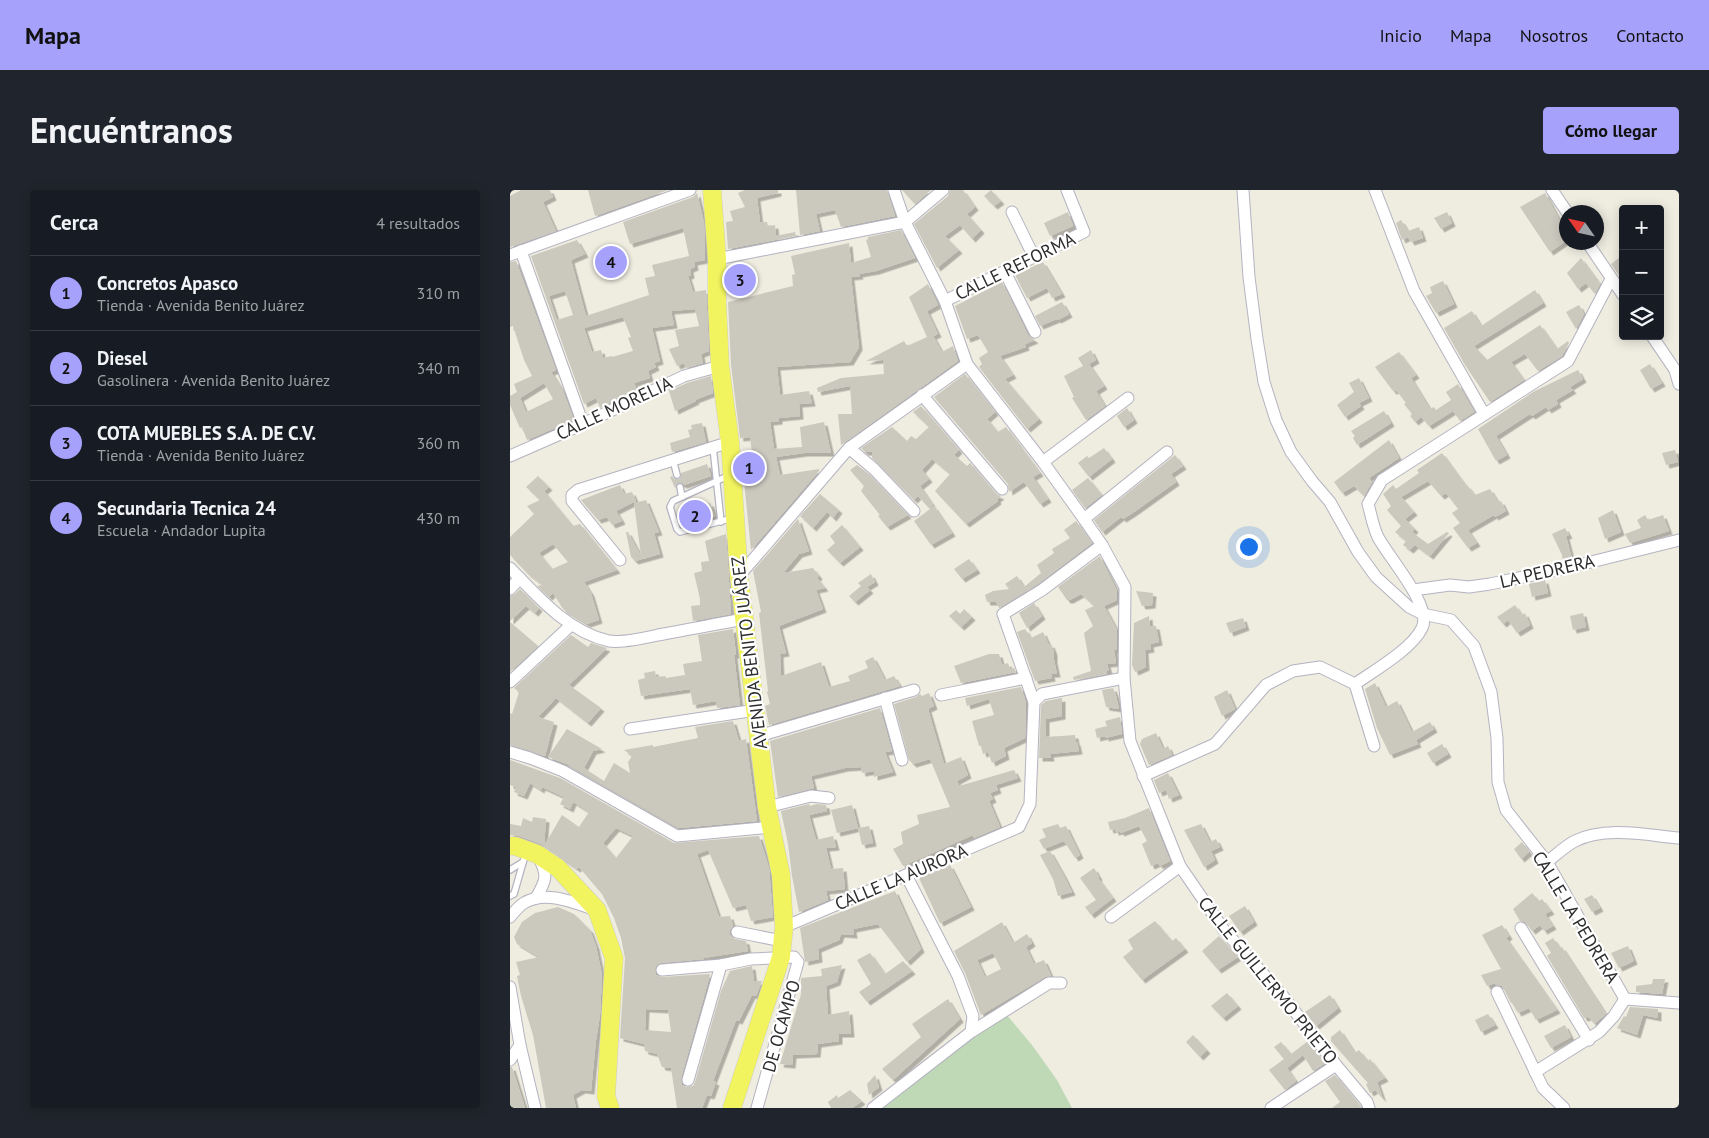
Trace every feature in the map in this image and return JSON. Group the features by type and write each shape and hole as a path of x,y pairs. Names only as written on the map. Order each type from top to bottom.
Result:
{"main road":[{"name":"AVENIDA BENITO JUÁREZ","path":"712,190 717,259 720,366 730,442 724,478 728,520 739,576 767,808 781,875 782,942 732,1108"},
{"path":"524,853 558,868 597,910 614,958 606,1096 610,1108"}],"street":[{"path":"583,424 515,253 690,190"},
{"name":"CALLE GUILLERMO PRIETO","path":"894,190 904,222 945,301 967,364 1043,462 1084,519 1102,545 1125,587 1124,678 1130,741 1180,866 1224,930 1283,996 1367,1102 1369,1108"},
{"path":"717,259 904,222 943,190"},
{"name":"CALLE REFORMA","path":"945,301 1084,232 1067,190"},
{"path":"1243,190 1249,277 1257,339 1264,382 1276,420 1291,452 1330,502 1358,552 1376,577 1409,607 1423,614"},
{"path":"1376,190 1414,291 1484,414"},
{"path":"1552,190 1562,205"},
{"path":"1012,212 1034,258"},
{"path":"1592,250 1619,290"},
{"path":"1005,272 1035,332"},
{"path":"1356,684 1405,650 1423,627 1423,614 1414,590 1378,537 1368,504 1382,480 1568,361 1611,279"},
{"path":"1655,340 1675,370 1679,384"},
{"path":"739,576 849,448 967,364"},
{"name":"CALLE MORELIA","path":"511,451 583,424 684,376 720,366"},
{"path":"922,395 1002,489"},
{"path":"1043,462 1128,398"},
{"path":"620,560 572,501 572,495 578,490 730,442"},
{"path":"849,448 874,469 914,511"},
{"path":"1084,519 1167,452"},
{"name":"LA PEDRERA","path":"1414,590 1450,585 1469,587 1490,584 1571,567 1679,540"},
{"path":"1102,545 1042,590 1003,614 1034,702 1042,694 1124,678"},
{"path":"510,568 539,599 571,625 588,634 611,641 638,639 744,619"},
{"path":"510,589 520,578"},
{"name":"CALLE LA PEDRERA","path":"1423,614 1451,620 1474,646 1491,692 1497,738 1498,782 1506,810 1546,862 1624,999 1679,1003"},
{"path":"510,682 571,625"},
{"path":"1143,776 1215,744 1266,685 1293,671 1320,667 1356,684 1374,746"},
{"path":"941,695 1026,678"},
{"path":"759,736 914,690"},
{"path":"885,698 902,760"},
{"name":"CALLE LA AURORA","path":"662,970 721,965 751,959 906,875 1018,827 1030,804 1034,702"},
{"path":"630,729 756,710"},
{"path":"510,752 563,771 676,836 771,827"},
{"path":"767,808 811,796 829,798"},
{"path":"1546,862 1574,841 1595,836 1618,833 1679,838"},
{"path":"524,853 545,870 545,884 536,898"},
{"path":"1111,917 1180,866"},
{"path":"906,875 958,976 972,1016 971,1032"},
{"path":"510,917 523,903 536,898 564,899 597,910"},
{"path":"1521,928 1588,1040"},
{"path":"738,932 782,942"},
{"name":"DE OCAMPO","path":"757,1108 798,962 782,942"},
{"path":"688,1080 721,965"},
{"path":"873,1108 971,1032 1049,983 1061,983"},
{"path":"510,987 520,1045 535,1108"},
{"path":"1497,992 1543,1088 1564,1108"},
{"path":"1535,1072 1599,1032 1614,1016 1624,999"},
{"path":"510,1060 520,1045"},
{"path":"1271,1108 1336,1065"}],"lane":[{"path":"713,448 724,478 673,501 670,507 678,532 728,520"},
{"path":"672,460 676,475"},
{"path":"680,487 682,497"},
{"path":"510,870 524,853"},
{"path":"523,903 512,895 524,853"}],"green space":[{"path":"1006,1014 1032,1045 1057,1080 1072,1108 883,1108 937,1064"}],"building":[{"path":"521,190 550,190 553,197 543,202 556,231 510,247 510,196"},
{"path":"588,190 668,190 595,216"},
{"path":"745,190 778,190 778,193 757,198 760,222 767,222 768,226 775,225 776,236 795,232 796,236 728,249 726,222 733,221 730,211 745,207 738,193"},
{"path":"796,190 887,190 895,216 841,227 835,210 816,214 820,231 800,235"},
{"path":"902,190 931,190 915,204"},
{"path":"950,190 963,190 975,207 967,214 981,230 972,239 960,225 945,236 959,250 937,268 914,224 948,196"},
{"path":"991,190 1001,201 994,206 984,196"},
{"path":"697,193 704,223 705,260 694,262 695,267 690,269 691,275 688,276 693,292 706,290 709,351 701,354 703,363 686,368 684,363 677,366 669,349 679,346 675,330 699,326 695,309 671,311 674,325 652,328 660,361 654,363 656,367 648,371 650,378 634,383 637,390 600,408 596,398 584,404 531,256 577,240 585,254 571,260 586,316 649,295 645,278 655,276 652,265 689,256 683,228 630,244 623,222 693,197","holes":["565,291 573,315 557,320 549,296","623,317 631,337 628,338 633,351 603,358 601,350 592,352 584,328"]},
{"path":"1545,193 1559,219 1559,246 1550,252 1520,207"},
{"path":"1068,212 1073,226 1050,236 1044,223"},
{"path":"1447,212 1452,223 1441,229 1434,218"},
{"path":"1401,220 1408,231 1419,227 1423,238 1411,242 1408,237 1402,240 1396,223"},
{"path":"901,230 915,258 876,271 859,274 860,276 851,277 859,347 850,362 777,367 780,395 809,391 812,403 799,404 800,416 779,418 779,421 770,422 774,449 802,447 800,427 824,422 831,453 804,453 776,457 780,475 819,469 819,471 751,550 742,462 753,461 750,437 740,438 731,365 728,302 793,286 792,275 795,274 791,256 849,243 851,263 871,257 866,240 868,237"},
{"path":"1581,258 1600,284 1595,294 1586,283 1578,289 1567,273"},
{"path":"1619,258 1619,276 1611,264"},
{"path":"516,261 556,370 551,372 563,391 574,420 527,440 510,405 510,396 517,392 514,384 532,376 524,360 513,326 510,327 510,262","holes":["544,383 553,399 526,412 520,398"]},
{"path":"1043,262 1062,294 1052,298 1047,288 1027,298 1015,275"},
{"path":"1443,281 1454,304 1436,313 1426,296 1432,293 1430,287"},
{"path":"1002,282 1028,335 1035,340 1025,344 1026,347 1000,356 1013,375 1005,379 1039,419 1027,429 979,367 982,364 979,358 988,352 978,335 967,339 955,306"},
{"path":"928,284 938,305 927,311 938,334 933,336 942,352 953,346 958,361 841,445 838,414 852,414 850,386 818,392 817,388 841,378 884,374 883,360 866,361 904,341 907,346 927,337 909,297"},
{"path":"1535,290 1543,303 1474,346 1487,360 1540,325 1557,349 1568,341 1569,343 1562,356 1538,371 1525,354 1511,362 1524,380 1490,402 1465,365 1444,328 1472,311 1481,326"},
{"path":"1062,302 1069,314 1040,326 1035,316"},
{"path":"1579,305 1584,314 1576,329 1566,312"},
{"path":"1091,350 1096,360 1089,364 1104,386 1096,391 1105,406 1086,420 1072,398 1074,397 1064,376 1083,366 1078,358"},
{"path":"1399,352 1416,375 1411,378 1430,409 1434,407 1436,410 1451,400 1446,392 1458,384 1474,412 1460,421 1453,411 1429,426 1421,417 1415,422 1410,416 1412,414 1404,404 1406,403 1396,390 1393,391 1375,367"},
{"path":"1650,364 1662,383 1651,389 1640,370"},
{"path":"1578,370 1583,379 1570,387 1573,390 1556,400 1558,404 1548,410 1546,407 1532,416 1530,414 1496,436 1507,455 1496,461 1478,429 1533,392"},
{"path":"965,374 995,412 987,419 998,432 1006,427 1040,473 1033,477 1048,499 1040,504 1024,482 1009,492 1008,484 934,397"},
{"path":"711,376 713,393 675,411 669,391"},
{"path":"1359,378 1369,398 1359,403 1361,406 1345,417 1337,405 1354,392 1349,383"},
{"path":"921,406 959,450 954,455 967,466 970,463 996,494 1001,496 997,499 998,501 966,524 935,491 950,474 932,459 922,470 929,479 920,486 933,505 929,508 918,496 914,500 872,458 872,452 865,452 861,448 892,427 907,441 911,436 916,439 929,427 913,412"},
{"path":"1127,408 1134,420 1124,427 1117,416"},
{"path":"1384,411 1391,423 1357,445 1353,438 1355,436 1351,431"},
{"path":"702,423 706,442 672,452 670,443 690,437 688,430 692,429 691,425"},
{"path":"1389,440 1399,458 1369,478 1372,482 1364,496 1354,486 1342,493 1334,482"},
{"path":"1104,448 1112,459 1089,477 1078,463 1087,456 1089,458"},
{"path":"1675,450 1678,462 1666,465 1662,453"},
{"path":"1442,453 1466,486 1475,495 1490,489 1498,502 1501,501 1506,511 1495,517 1494,515 1468,530 1477,543 1468,548 1453,528 1460,523 1452,513 1458,509 1446,493 1441,496 1428,481 1401,497 1414,512 1405,519 1415,529 1412,532 1428,544 1447,532 1449,533 1430,556 1415,545 1410,550 1403,545 1406,541 1395,532 1401,526 1387,510 1391,506 1383,494 1393,485 1396,489 1419,473 1417,470"},
{"path":"1175,455 1183,466 1171,474 1176,482 1123,519 1121,517 1102,532 1094,520"},
{"path":"707,464 711,476 684,485 679,483 675,488 670,477 679,479 681,473"},
{"path":"857,465 869,474 908,515 887,527 861,491 864,486 850,470"},
{"path":"538,476 549,487 544,491 573,526 580,524 617,570 584,582 591,593 599,620 587,624 563,609 553,593 549,597 537,586 543,585 528,574 510,555 510,537 534,514 527,506 540,500 526,487","holes":["553,544 568,562 552,569 539,553"]},
{"path":"1088,478 1102,495 1085,508 1072,490"},
{"path":"620,485 624,494 632,492 636,501 616,511 622,521 612,525 607,517 598,520 581,500"},
{"path":"820,494 839,510 833,518 827,512 813,528 800,516"},
{"path":"646,500 659,532 654,533 660,554 635,561 631,557 626,532 628,532 641,556 634,503"},
{"path":"710,503 715,516 689,524 684,511"},
{"path":"934,506 952,533 931,545 914,521"},
{"path":"1613,510 1621,532 1605,539 1598,518"},
{"path":"1645,515 1648,520 1663,515 1669,531 1630,543 1625,534 1641,528 1637,520"},
{"path":"798,519 809,551 799,554 783,573 813,568 819,576 817,578 825,588 816,590 823,609 779,626 786,653 780,654 781,676 821,662 829,687 850,681 848,676 868,668 865,661 873,657 885,680 894,676 900,686 769,725 765,706 770,704 767,692 759,613 761,612 753,571"},
{"path":"1076,521 1092,543 1038,584 999,608 996,602 987,602 985,595 993,591 1009,589 1005,584 1017,576 1024,587 1041,573 1037,565 1054,553 1052,549 1070,538 1064,530"},
{"path":"842,525 860,547 840,563 827,550 835,543 830,536"},
{"path":"1565,528 1569,535 1566,536 1572,559 1563,561 1552,534"},
{"path":"726,534 731,614 693,621 691,606 700,605 694,573 702,571 701,562 709,561 705,541"},
{"path":"1100,556 1117,591 1117,600 1104,606 1117,630 1117,650 1114,650 1116,663 1107,664 1109,671 1106,671 1107,674 1074,680 1073,677 1091,671 1084,633 1093,626 1085,610 1094,606 1081,594 1067,600 1058,587"},
{"path":"969,559 977,570 962,579 954,569"},
{"path":"871,574 875,582 867,587 870,590 855,602 849,596 861,586 858,583"},
{"path":"1545,580 1548,593 1532,597 1529,584"},
{"path":"520,589 539,608 535,613 526,606 510,621 510,596"},
{"path":"1136,591 1153,593 1152,605 1142,606"},
{"path":"1034,603 1042,616 1027,628 1019,613"},
{"path":"1515,605 1522,615 1525,613 1530,625 1517,633 1508,620 1503,624 1497,617"},
{"path":"964,609 972,617 961,627 949,616 956,610 960,614"},
{"path":"1583,613 1586,627 1573,630 1570,616"},
{"path":"1149,616 1150,626 1156,626 1159,642 1150,644 1151,649 1145,650 1146,667 1135,672 1132,665 1134,623"},
{"path":"1243,618 1246,627 1230,633 1226,623"},
{"path":"510,622 538,646 510,672"},
{"path":"733,629 740,705 717,708 716,701 693,705 690,689 641,696 638,680 645,678 644,673 655,671 656,677 665,676 666,678 685,675 683,664 702,661 698,635"},
{"path":"1025,629 1031,638 1043,632 1049,645 1051,644 1057,674 1051,674 1052,678 1035,681 1017,632"},
{"path":"571,635 588,647 591,643 607,648 569,685 601,708 588,723 556,698 538,717 554,722 545,756 510,745 510,713 512,714 519,692 514,688"},
{"path":"989,654 999,654 1002,665 1008,663 1010,669 1014,668 1016,672 961,683 954,666"},
{"path":"1375,683 1386,707 1397,701 1412,732 1430,722 1434,729 1416,740 1418,744 1390,755 1377,728 1365,689"},
{"path":"1021,687 1026,703 1025,738 1004,748 1006,756 992,763 988,752 983,754 981,746 979,746 972,721 994,715 989,699 967,706 965,698"},
{"path":"1113,688 1119,709 1106,707 1102,690"},
{"path":"1227,690 1235,709 1222,716 1214,697"},
{"path":"929,693 934,706 928,709 944,764 961,757 968,775 957,781 959,786 1014,770 1018,778 996,785 998,790 990,793 993,799 989,801 1000,827 974,838 973,835 903,866 893,849 903,844 901,832 919,824 917,815 950,807 930,759 913,764 909,760 894,704 920,694 922,696"},
{"path":"1062,698 1062,716 1046,719 1046,737 1075,735 1079,751 1050,754 1051,758 1039,758 1041,705 1046,701"},
{"path":"880,708 892,751 885,752 893,772 874,777 874,771 862,773 861,767 845,768 811,776 814,788 778,797 770,741"},
{"path":"1120,717 1122,734 1097,738 1095,729 1107,726 1105,721"},
{"path":"733,721 739,741 746,739 757,821 679,828 567,764 548,757 567,729 602,749 593,751 584,768 604,781 614,763 630,773 628,762 632,756 624,750 653,745 653,747 698,738 695,727"},
{"path":"1156,733 1163,749 1168,746 1172,755 1149,765 1140,744 1142,739"},
{"path":"1442,744 1448,754 1433,763 1427,753"},
{"path":"510,760 560,778 674,843 759,836 769,868 773,917 751,921 746,905 733,908 708,850 697,854 719,917 730,916 733,926 730,930 730,935 735,939 746,941 748,951 704,959 661,963 655,967 656,975 662,977 710,975 681,1078 682,1085 686,1087 693,1086 695,1082 721,991 730,971 752,966 754,981 762,981 756,996 752,995 739,1021 736,1020 713,1081 716,1082 711,1096 707,1095 702,1108 677,1108 671,1068 662,1067 657,1054 645,1051 644,1044 620,1038 625,958 614,918 602,894 579,867 577,869 541,844 519,836 510,835 510,824 521,826 523,818 532,822 533,817 546,819 544,846 562,815 579,827 589,812 573,802 570,809 560,804 564,797 542,787 541,790 530,783 524,796 514,792 516,787 510,785","holes":["616,828 633,836 616,858 603,843","646,1009 668,1010 671,1032 645,1030"]},
{"path":"1168,773 1179,795 1169,799 1166,790 1159,793 1154,780"},
{"path":"809,804 810,806 817,804 826,805 827,811 809,815 816,840 833,836 836,847 826,848 831,869 843,868 845,889 826,891 828,900 799,912 781,811"},
{"path":"852,805 858,828 837,833 831,810"},
{"path":"1149,808 1170,861 1160,866 1158,863 1151,866 1142,844 1147,841 1139,826 1121,833 1120,831 1115,832 1115,829 1110,830 1108,822 1125,818"},
{"path":"1058,824 1060,828 1066,826 1080,855 1075,858 1064,841 1044,849 1039,840 1046,837 1042,829"},
{"path":"1201,824 1210,842 1216,839 1220,847 1211,851 1215,860 1204,867 1184,830"},
{"path":"869,826 873,843 862,845 858,828"},
{"path":"1522,842 1529,852 1521,859 1514,849"},
{"path":"1050,851 1072,892 1058,896 1053,879 1040,855"},
{"path":"950,865 971,907 940,923 919,878"},
{"path":"1094,868 1098,878 1113,898 1091,915 1085,907 1096,900 1080,878"},
{"path":"895,891 921,949 907,962 878,924 853,929 854,935 841,934 839,940 818,949 819,959 805,962 800,928"},
{"path":"1532,893 1539,901 1542,899 1551,911 1545,914 1553,926 1544,931 1540,925 1532,931 1525,922 1520,921 1513,909"},
{"path":"1592,895 1600,908 1592,912 1584,899"},
{"path":"1245,906 1254,922 1240,932 1229,916"},
{"path":"558,907 574,914 590,930 596,946 602,975 600,1015 591,1091 582,1090 573,1095 576,1108 546,1108 533,1035 517,976 520,975 516,962 539,957 517,944 514,937 522,922 535,913"},
{"path":"1155,921 1172,941 1176,938 1185,949 1142,980 1123,957 1133,949 1128,940"},
{"path":"1002,922 1013,943 1027,934 1032,943 1026,947 1034,964 1044,960 1051,976 1045,977 981,1015 965,973 954,951","holes":["993,953 1001,969 985,977 977,960"]},
{"path":"1502,925 1509,936 1506,938 1557,1010 1536,1020 1529,1008 1518,1013 1502,986 1495,983 1487,986 1481,975 1501,969 1482,935"},
{"path":"1219,936 1238,957 1218,970 1202,951"},
{"path":"1553,938 1560,948 1562,947 1606,1014 1594,1024 1589,1017 1584,1018 1547,956 1551,953 1545,943"},
{"path":"1628,946 1634,961 1619,968 1611,953"},
{"path":"870,953 885,974 903,961 912,971 867,1002 859,992 871,984 857,960"},
{"path":"842,965 837,982 826,986 828,1015 849,1011 851,1034 839,1034 839,1041 818,1044 817,1054 793,1055 792,1065 780,1064 801,994 801,978 822,976 821,969"},
{"path":"1653,979 1665,979 1662,994 1636,992 1636,986 1652,984"},
{"path":"1227,993 1238,1006 1223,1018 1211,1006"},
{"path":"1330,995 1338,1008 1316,1026 1305,1012"},
{"path":"948,999 960,1019 893,1080 882,1069 921,1037 912,1024"},
{"path":"1630,1007 1658,1009 1658,1018 1643,1015 1637,1035 1617,1028 1624,1016 1626,1017"},
{"path":"1488,1014 1495,1025 1481,1032 1475,1020"},
{"path":"1565,1025 1571,1037 1551,1048 1544,1036"},
{"path":"1340,1030 1355,1053 1359,1050 1368,1061 1370,1059 1385,1078 1377,1082 1383,1099 1375,1090 1370,1093 1366,1084 1368,1083 1331,1041 1331,1037"},
{"path":"1193,1035 1207,1050 1200,1057 1186,1042"},
{"path":"1308,1041 1325,1063 1313,1071 1303,1055 1287,1068 1296,1081 1285,1090 1269,1070 1284,1059 1274,1047 1281,1042 1291,1054"},
{"path":"510,1067 512,1067 525,1108 510,1108"},
{"path":"875,1075 879,1087 869,1095 867,1084"},
{"path":"1335,1075 1361,1108 1332,1108 1340,1102 1325,1081"},
{"path":"850,1090 862,1101 852,1108 831,1108 828,1102 837,1095 838,1098"}],"place":[{"name":"Secundaria Tecnica 24","path":"611,262"},
{"name":"COTA MUEBLES S.A. DE C.V.","path":"740,280"},
{"name":"Concretos Apasco","path":"749,468"},
{"name":"Diesel","path":"695,516"}]}
